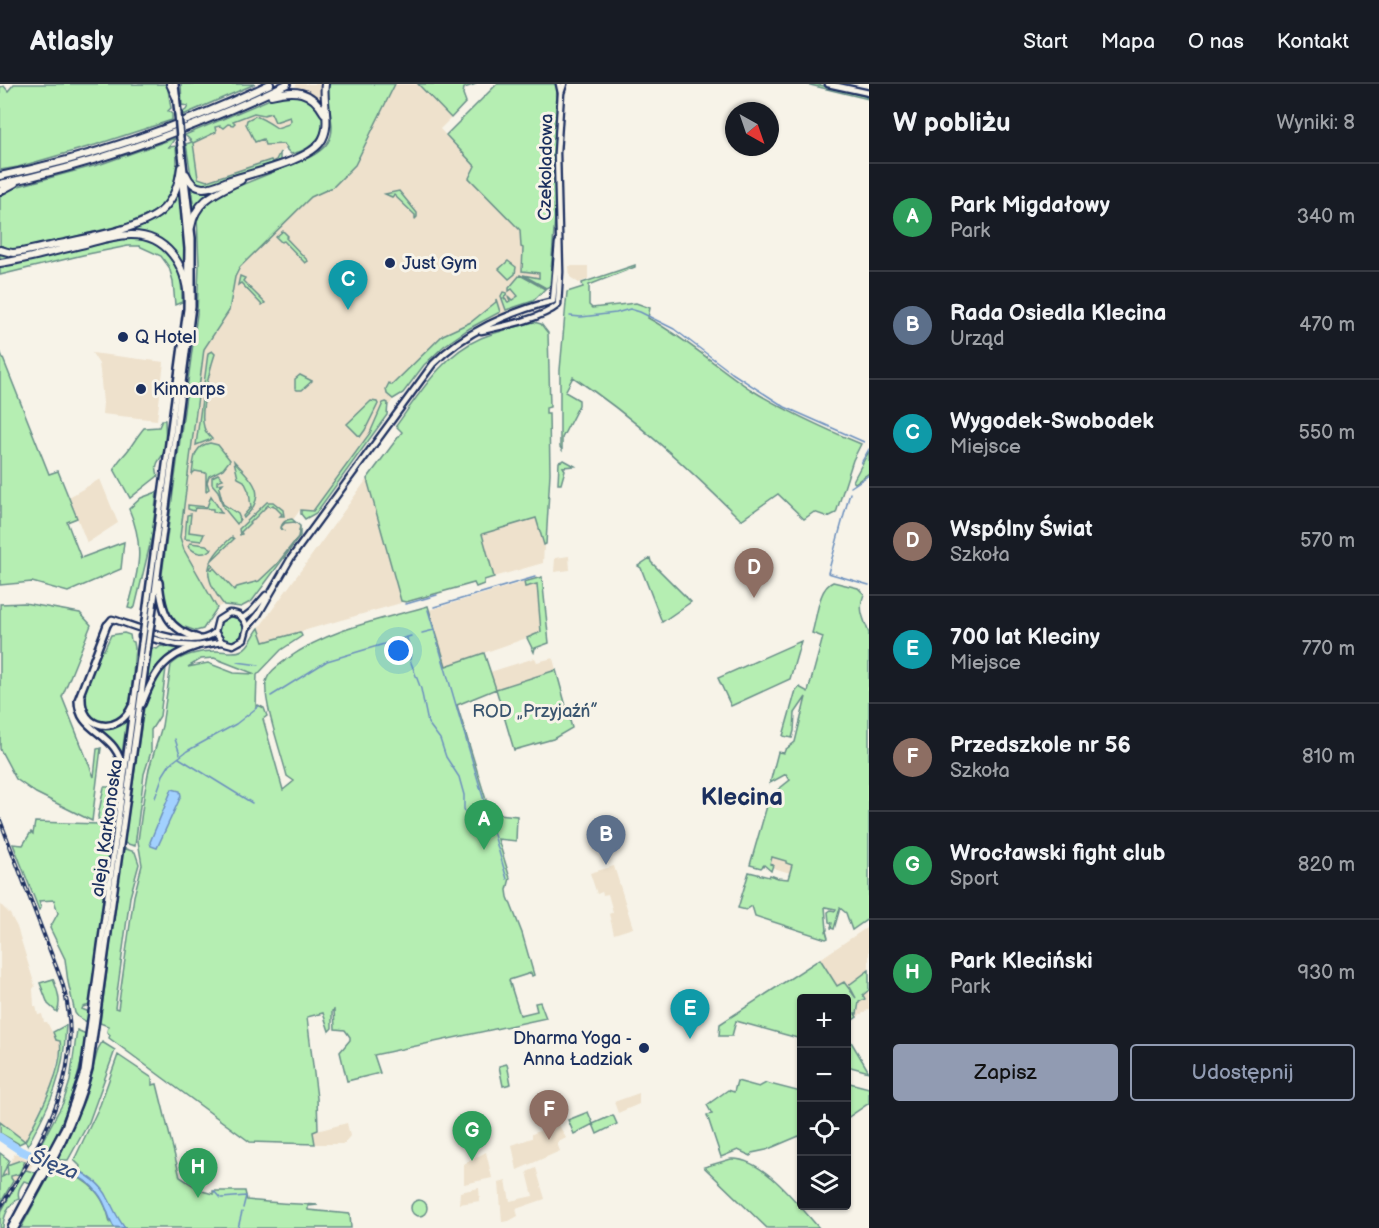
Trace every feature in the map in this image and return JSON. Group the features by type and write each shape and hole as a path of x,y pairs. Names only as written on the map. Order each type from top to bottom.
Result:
{"highway":[{"path":"170,84 176,97"},
{"path":"246,94 262,84"},
{"path":"0,174 19,172 127,141 184,121 270,84"},
{"path":"0,184 133,147 198,123 287,84"},
{"path":"186,174 192,184 202,188 288,162 316,148 325,134 325,84"},
{"path":"256,99 286,92 303,94 317,102 326,116"},
{"path":"0,250 15,253 34,250 128,227 147,220 158,213 171,198 181,167"},
{"path":"191,227 197,210 206,198 252,174"},
{"path":"0,191 24,179"},
{"path":"0,263 117,236 140,235 152,238 175,256 183,274 188,299"}],"main road":[{"path":"164,499 188,299 188,249 175,84"},
{"name":"Czekoladowa","path":"559,84 561,93"},
{"name":"Czekoladowa","path":"556,303 557,153 561,93 564,84"},
{"path":"828,84 869,93"},
{"path":"164,499 192,306 194,266 186,174 181,151"},
{"path":"138,714 150,682 160,667 174,655 197,646 222,642 230,645 239,643 245,636 247,628 258,615 291,558 433,364 467,337 497,321 541,304 556,303"},
{"path":"476,332 535,316 553,309 556,303"},
{"name":"aleja Karkonoska","path":"148,622 158,571 164,499"},
{"name":"aleja Karkonoska","path":"45,1171 54,1155 73,1107 90,1052 138,714 164,499"},
{"path":"158,571 160,598 167,617 179,631 198,638"},
{"path":"243,618 272,588"},
{"path":"124,782 122,763 116,748 86,723 80,713 78,700 107,625 112,619 162,635 176,638 198,638 210,636 215,632 218,620 233,613 243,618 247,628"},
{"path":"215,632 222,642"},
{"path":"162,635 170,644"},
{"path":"141,636 170,644 197,646"},
{"name":"aleja Karkonoska","path":"96,1009 136,691 145,644"},
{"path":"83,689 82,703 87,716 94,722 106,726 119,722 127,715 136,691"},
{"path":"11,1228 45,1171"},
{"path":"15,1228 45,1171"}],"shaded area":[{"path":"297,84 322,84 321,101 306,91 294,88"},
{"path":"395,84 418,84 451,118 440,129 553,248 550,287 547,287 532,301 468,328 433,356 420,369 404,393 395,397 316,510 300,510 293,520 301,527 300,536 252,602 240,607 223,605 216,608 171,539 195,330 234,269 313,194 355,165"},
{"path":"284,100 319,131 279,153 276,160 272,162 271,160 206,181 198,177 191,134"},
{"path":"569,266 588,266 588,279 579,283 570,277"},
{"path":"92,353 164,362 157,420 102,414 99,364"},
{"path":"100,479 118,523 87,543 69,497"},
{"path":"367,479 401,603 264,642 259,628"},
{"path":"536,518 544,545 543,563 494,577 482,534"},
{"path":"569,556 570,570 554,572 555,558"},
{"path":"524,582 525,586 537,583 541,633 446,666 429,610"},
{"path":"535,658 537,662 553,658 556,670 496,689 490,672"},
{"path":"771,856 792,865 790,873 767,866"},
{"path":"614,866 633,928 614,934 609,914 613,912 608,894 603,895 602,892 597,894 590,873"},
{"path":"0,904 10,914 17,927 35,986 33,989 34,1006 36,1006 38,1015 42,1014 44,1022 47,1022 61,1048 52,1085 25,1141 0,1122"},
{"path":"869,926 869,1009 857,1017 851,1008 851,994 842,994 820,959"},
{"path":"705,1002 700,1017 684,1024 676,1014"},
{"path":"639,1093 639,1104 618,1113 614,1102"},
{"path":"347,1123 350,1136 345,1144 315,1144 313,1132"},
{"path":"558,1123 566,1138 557,1143 560,1151 517,1170 512,1145 532,1138 532,1134"},
{"path":"486,1152 492,1178 464,1184 464,1164"},
{"path":"15,1153 34,1162 0,1220 0,1183"},
{"path":"536,1168 545,1199 516,1209 518,1216 502,1222 499,1183 506,1181 510,1201 533,1196 527,1172"},
{"path":"479,1188 480,1201 459,1204 460,1192"}],"green space":[{"path":"14,84 167,84 171,108 168,111 172,114 172,120 95,145 0,170 0,87 4,86 8,91"},
{"path":"181,84 255,84 183,115 188,106 182,105"},
{"path":"328,84 395,84 355,165 333,187 311,197 240,267 235,277 229,311 204,349 180,537 184,550 217,608 203,629 196,631 185,627 180,629 167,611 162,590 162,574 197,314 199,265 197,216 203,205 214,196 308,158 321,150 328,142 332,124 327,95"},
{"path":"418,84 476,84 464,88 463,94 466,102 451,118"},
{"path":"497,84 557,84 555,217 550,286 546,288 523,275 539,278 539,273 522,271 523,248 521,247 520,230 469,178 475,166 446,135"},
{"path":"806,84 816,84 865,96 868,99"},
{"path":"294,93 312,100 322,115 322,131 313,143 291,154 284,144 265,145 263,139 255,142 246,124 247,120 255,116 277,128 289,124 291,120 290,117 275,122 271,113 264,115 254,113 233,121 235,123 233,125 228,124 223,128 215,127 216,132 193,143 198,178 207,181 271,160 272,162 276,160 280,152 280,160 239,177 202,186 192,181 186,144 192,142 185,135 270,99"},
{"path":"175,138 169,147 176,146 177,162 173,188 169,197 156,211 127,224 27,248 16,250 0,246 0,195 15,187 101,164"},
{"path":"180,186 187,271 174,253 160,240 152,236 133,233 121,233 0,260 0,253 10,255 148,222"},
{"path":"191,186 219,187 203,198 194,211"},
{"path":"399,191 417,213 415,219 415,215 394,195 392,197 385,194"},
{"path":"283,231 288,236 286,238 308,261 305,263 284,241 281,242 276,237"},
{"path":"128,238 153,243 170,256 180,276 182,302 175,305 169,267 161,256 139,246 83,255 0,275 0,266"},
{"path":"508,261 516,267 515,274 509,279 499,269"},
{"path":"635,265 635,267 589,285 589,305 592,308 636,303 650,308 648,318 688,343 750,389 804,419 861,444 853,460 836,513 828,517 814,512 804,519 778,494 741,520 660,444 618,409 573,377 565,392 579,400 579,405 562,438 562,450 560,447 560,370 567,292 583,287 582,283"},
{"path":"520,275 545,289 533,301 506,310 501,296 503,292 507,293 504,298 508,302 510,301 508,296 512,300 518,296 512,289 509,291 509,288"},
{"path":"240,276 245,278 243,281 265,303 262,305 241,283 238,285"},
{"path":"496,299 500,312 470,328 444,346 424,365 403,393 393,399 387,394 386,389 389,383 392,385 443,335 471,322 496,302"},
{"path":"534,322 541,324 548,333 550,407 546,408 546,414 549,414 550,473 546,544 544,545 536,518 482,534 494,577 484,580 484,584 476,587 474,583 406,602 401,601 367,479 402,432 396,426 423,388 443,365 467,345 481,338"},
{"path":"0,351 49,474 58,471 77,518 67,522 81,558 124,542 121,569 68,592 32,582 0,585"},
{"path":"212,351 215,354 206,390 203,420 205,430 212,439 196,445 208,353"},
{"path":"300,375 312,381 302,390 297,390 295,379"},
{"path":"371,401 378,404 360,437 347,424"},
{"path":"383,403 388,403 387,415 316,513 305,519 301,510 313,511 370,433"},
{"path":"162,420 165,420 165,444 164,452 157,465 158,476 130,498 114,469 144,428 159,427"},
{"path":"210,443 218,445 230,460 223,469 209,476 207,482 209,489 206,491 206,473 195,471 192,474 197,450"},
{"path":"869,451 869,473 855,483 853,481"},
{"path":"564,460 575,466 563,467 565,470 561,484 558,484 559,462"},
{"path":"234,461 256,488 256,502 244,518 243,516 251,507 249,492 244,481 238,478"},
{"path":"218,474 223,479 217,481 217,484 223,483 219,488 223,504 238,514 240,519 237,524 223,507 218,491 212,484 212,477"},
{"path":"157,492 152,536 135,607 132,609 128,608 135,582 139,547 129,509 141,498"},
{"path":"211,496 222,513 213,512 213,509 195,508 194,511 188,509 188,505 207,507"},
{"path":"267,502 273,502 283,510 284,516 280,516 282,514 273,505 270,507 268,505 240,535 239,529"},
{"path":"191,514 189,532 204,534 201,541 185,539 187,515"},
{"path":"292,519 300,526 295,522 285,523 281,527 284,522"},
{"path":"300,526 300,536 252,601 241,607 224,605 209,577 209,569 211,563 213,565 210,568 212,570 214,568 234,590 237,587 259,581 277,564 298,537"},
{"path":"232,537 234,539 211,561 223,546"},
{"path":"190,543 206,545 212,549 206,553 197,552 188,546"},
{"path":"650,558 651,562 691,602 662,622 641,568 638,566"},
{"path":"542,577 549,643 535,648 534,652 527,638 541,632 537,584 525,587 524,582"},
{"path":"833,582 858,588 864,594 861,609 869,633 869,918 852,930 846,913 840,908 834,929 831,928 832,923 829,922 828,912 836,909 825,907 828,938 826,939 755,916 752,906 746,910 738,908 749,872 788,879 792,865 786,861 772,857 771,871 764,865 761,868 750,865 769,799 766,795 770,796 790,780 786,774 770,783 778,752 784,753 795,742 806,697 795,713 792,738 783,736 796,690 799,687 808,692 823,637 812,633 821,597 828,585"},
{"path":"24,603 80,613 91,625 62,697 94,777 97,749 101,748 92,821 36,793 16,779 0,749 0,604"},
{"path":"428,606 446,666 484,653 496,689 457,705 490,813 517,816 516,841 498,839 510,878 508,897 522,933 534,975 532,976 531,973 509,980 520,1015 537,1011 535,1003 540,1002 546,1018 374,1055 380,1073 347,1081 340,1052 350,1037 345,1030 335,1029 334,1010 332,1011 332,1028 329,1031 323,1013 307,1017 317,1098 318,1130 313,1132 315,1144 250,1142 109,1038 108,1026 100,1023 123,848 135,852 139,864 130,897 115,1008 118,1009 134,896 142,865 138,841 144,796 149,769 162,726 171,665 185,656 197,653 239,651 248,645 259,628 264,642 300,632 302,636 281,650 257,675 256,707 258,705 264,708 267,716 263,719 283,790 294,781 287,776 270,715 266,691 269,675 287,659 320,640 355,626","holes":["214,658 255,674 234,673 208,663 188,667 201,659"]},
{"path":"231,617 240,620 243,629 240,638 231,641 222,638 219,629 222,620"},
{"path":"124,633 130,635 135,649 130,703 123,716 117,721 102,722 89,714 85,707 85,693 102,650 111,635"},
{"path":"801,641 790,679 731,706 718,678"},
{"path":"161,646 179,649 159,665 145,688 150,652 153,648 157,649"},
{"path":"169,663 166,668 160,716 151,730 151,752 144,774 135,846 124,843 144,708 152,684"},
{"name":"ROD „Przyjaźń”","path":"556,670 572,728 553,739 514,750 496,689"},
{"path":"127,719 122,754 115,744 94,726 111,727"},
{"path":"104,787 111,787 115,795 91,1000 90,1005 82,1009 89,1012 87,1022 75,1013 65,959 50,928 58,913 54,900 39,901 41,908 39,910 13,844 23,845 31,832 33,834 35,822 99,824 98,816"},
{"path":"820,959 837,986 844,982 856,998 849,985 869,970 869,990 863,995 865,999 859,1002 857,1014 855,1014 857,1017 851,1021 851,994 797,994 797,1038 736,1021 732,1036 719,1036 720,1024"},
{"path":"53,979 59,1000 57,1012 48,1004 40,983"},
{"path":"66,1025 63,1059 55,1088 28,1145 25,1141 55,1078 60,1041 56,1040 53,1032"},
{"path":"77,1030 86,1034 80,1066 67,1110 47,1154 38,1149 63,1103 70,1081"},
{"path":"102,1042 115,1050 89,1122 68,1160 58,1160 85,1098"},
{"path":"851,1042 869,1072 851,1067"},
{"path":"118,1055 152,1078 152,1085 157,1084 180,1177 202,1191 213,1194 213,1191 245,1191 247,1200 318,1205 308,1206 308,1210 350,1214 351,1228 21,1228 54,1167 62,1174 73,1177 74,1175 88,1184 102,1200 110,1222 114,1213 108,1200 96,1183 79,1170 80,1166 74,1160 100,1105"},
{"path":"507,1064 511,1084 503,1086 499,1066"},
{"path":"737,1081 759,1087 766,1083 797,1091 797,1137 766,1150 752,1153 751,1156 738,1150 721,1157 707,1115 712,1114 707,1105 728,1090 734,1092"},
{"path":"851,1083 869,1088 869,1103 851,1115"},
{"path":"588,1112 593,1124 574,1134 568,1120"},
{"path":"613,1115 617,1124 597,1134 593,1124"},
{"path":"0,1122 25,1141 19,1144 0,1133"},
{"path":"0,1153 9,1160 2,1177 8,1174 7,1165 21,1160 25,1161 19,1174 11,1176 13,1181 0,1204"},
{"path":"731,1159 743,1160 755,1166 780,1184 797,1203 797,1210 803,1210 819,1228 767,1228 704,1167"},
{"path":"26,1170 37,1173 31,1183 24,1181 20,1187 19,1199 10,1207 5,1215 3,1228 0,1228 0,1214"},
{"path":"416,1200 422,1200 427,1208 425,1214 416,1216 411,1211 411,1205"}],"water":[{"path":"172,789 180,791 181,796 157,848 151,846 150,842"},
{"path":"70,1167 97,1183 125,1228 114,1227 100,1196 87,1182 68,1172"}],"waterway":[{"path":"570,316 616,313 630,309 640,312 674,329 732,373 785,407 864,442"},
{"path":"861,463 869,449"},
{"path":"851,487 869,475"},
{"path":"850,493 828,573 869,585"},
{"path":"434,607 535,577"},
{"path":"406,604 437,595"},
{"path":"422,633 434,630 428,610"},
{"path":"434,630 507,879"},
{"path":"271,696 327,661 411,636"},
{"path":"407,638 411,654 410,660 421,689 428,723 440,739 446,757 459,777 464,795 464,809 471,825"},
{"path":"237,662 259,665"},
{"path":"155,798 163,775 170,764 187,751 236,724 259,706"},
{"path":"175,739 180,754"},
{"path":"179,758 252,803"},
{"name":"Ślęza","path":"0,1137 21,1151 77,1173"},
{"path":"214,1191 220,1198"},
{"path":"222,1198 246,1196 243,1208"},
{"path":"238,1228 242,1212"}],"railway":[{"path":"0,820 62,982 69,1014 70,1044 66,1073 58,1101 32,1155 0,1208"}],"place":[{"name":"Just Gym","path":"390,263"},
{"name":"Wygodek-Swobodek","path":"348,310"},
{"name":"Q Hotel","path":"123,337"},
{"name":"Kinnarps","path":"141,389"},
{"name":"Wspólny Świat","path":"754,598"},
{"name":"Park Migdałowy","path":"484,850"},
{"name":"Rada Osiedla Klecina","path":"606,865"},
{"name":"700 lat Kleciny","path":"690,1039"},
{"name":"Dharma Yoga - Anna Ładziak","path":"644,1048"},
{"name":"Przedszkole nr 56","path":"549,1140"},
{"name":"Wrocławski fight club","path":"472,1161"},
{"name":"Park Kleciński","path":"198,1198"}],"district":[{"name":"Klecina","path":"742,797"}]}
